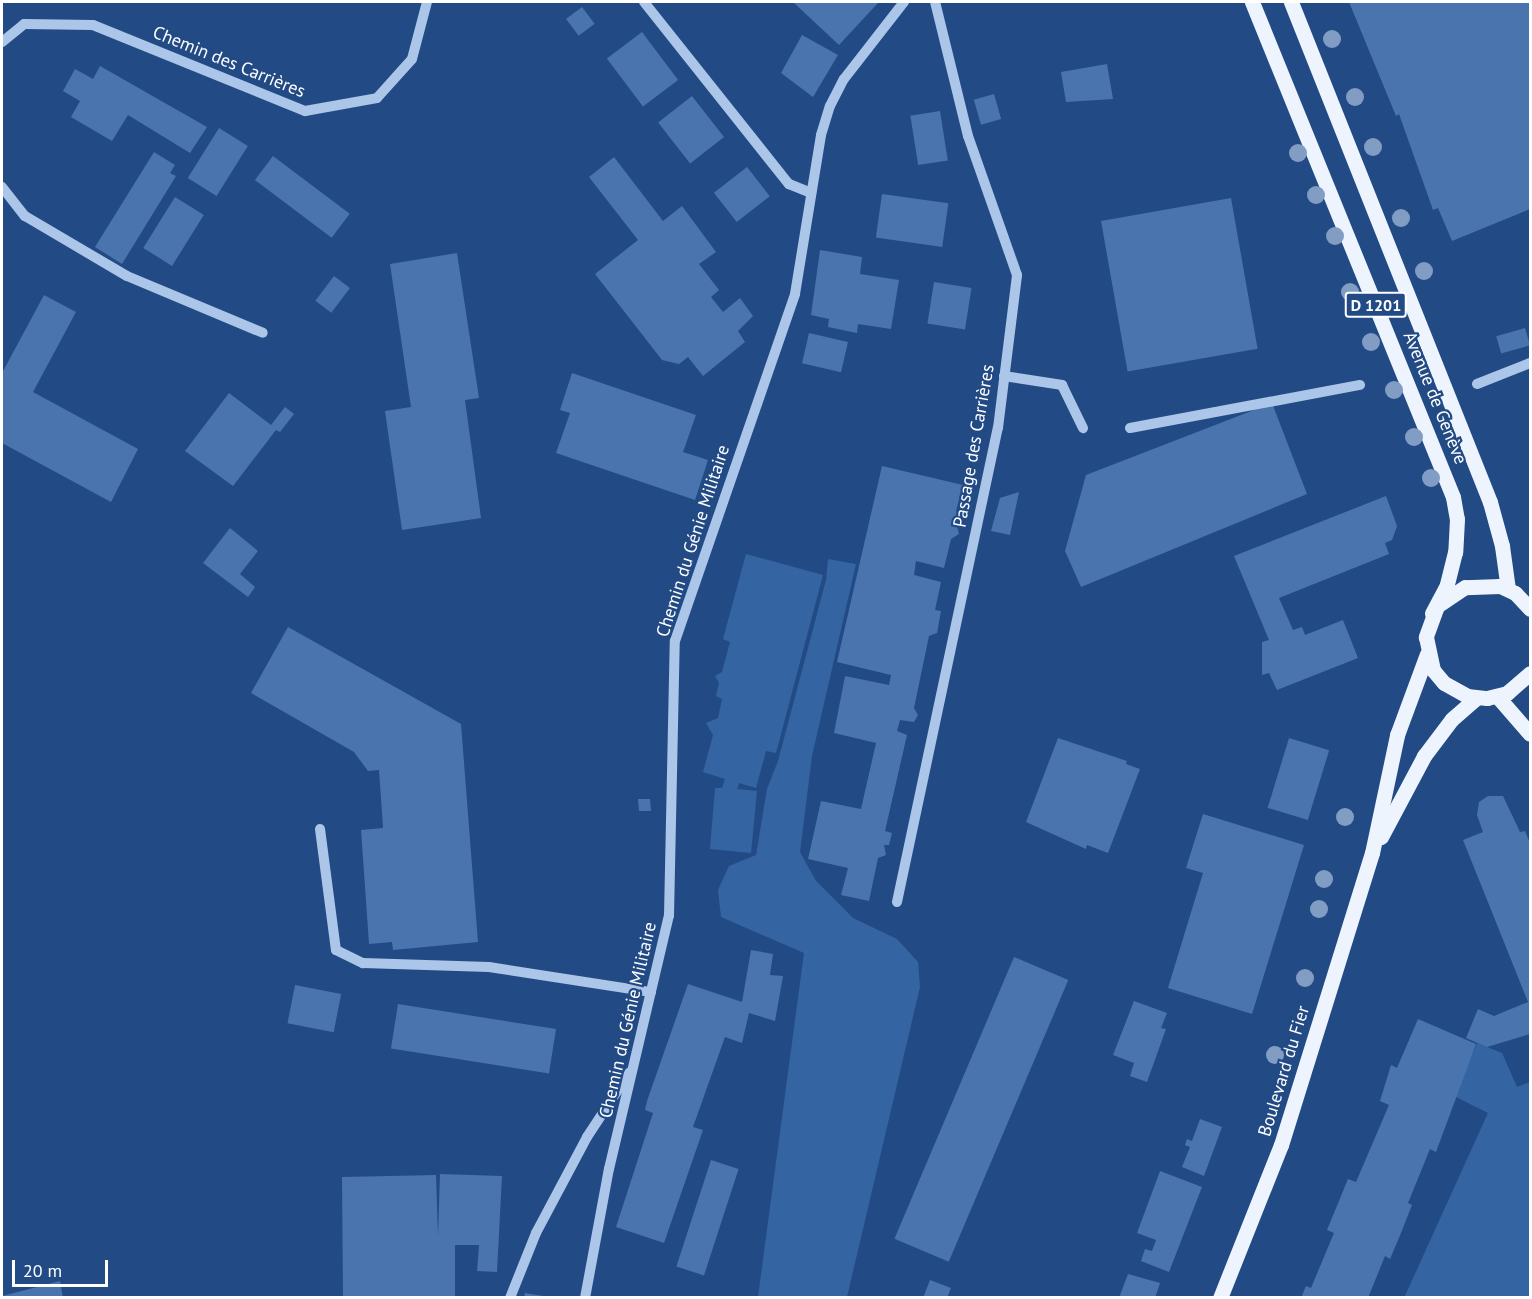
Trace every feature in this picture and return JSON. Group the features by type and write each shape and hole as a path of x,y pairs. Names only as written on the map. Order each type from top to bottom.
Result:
{"main road":[{"name":"Avenue de Genève","path":"1252,2 1453,497 1458,531 1454,559 1427,629 1427,654"},
{"name":"Avenue de Genève","path":"1291,2 1490,502 1502,546 1508,589"},
{"path":"1432,613 1449,594 1465,587 1483,584 1508,589 1530,609"},
{"path":"1427,654 1444,683 1476,698 1497,696 1516,688 1530,673"},
{"name":"Boulevard du Fier","path":"1220,1298 1272,1171 1372,852 1397,735 1427,654"},
{"path":"1497,696 1530,734"},
{"name":"Boulevard du Fier","path":"1372,852 1424,756 1452,719 1476,698"}],"street":[{"name":"Chemin des Carrières","path":"2,42 24,24 93,25 305,111 376,98 412,59 427,2"},
{"path":"644,2 789,184 811,193"},
{"name":"Chemin du Génie Militaire","path":"585,1298 634,1065 669,916 675,641 795,294 811,193 830,106 844,79 904,2"},
{"name":"Passage des Carrières","path":"897,902 998,428 1017,275 968,136 935,2"},
{"path":"2,187 25,216 127,276 263,333"},
{"path":"1476,384 1530,363"},
{"path":"1004,376 1062,385 1083,428"},
{"path":"1130,428 1360,385 1352,388"},
{"path":"320,829 336,950 363,963 489,967 651,992"},
{"path":"510,1298 536,1233 586,1137 634,1065"}],"shaded area":[{"path":"746,554 823,575 776,753 766,751 756,788 739,783 737,789 757,791 751,853 710,849 715,788 722,788 725,779 703,772 713,735 706,723 718,718 722,699 716,696 719,683 715,676 722,672 730,642 723,639"},
{"path":"828,559 856,564 812,756 800,852 816,881 853,918 897,939 918,962 920,987 847,1297 758,1297 804,953 721,917 718,890 729,866 756,855 767,789 778,761 826,580"},
{"path":"1477,1043 1502,1053 1517,1087 1530,1082 1530,1297 1404,1298 1488,1113 1454,1096"}],"building":[{"path":"793,2 876,2 878,3 839,45"},
{"path":"1349,2 1530,2 1530,209 1452,241 1438,208 1433,210 1399,114 1396,116"},
{"path":"582,7 595,24 579,36 566,19"},
{"path":"642,32 678,80 643,106 607,58"},
{"path":"802,35 838,55 813,97 781,73"},
{"path":"1107,64 1113,99 1066,102 1061,72"},
{"path":"100,66 207,127 190,153 128,115 112,141 71,117 80,101 63,91 75,69 93,79"},
{"path":"994,94 1001,119 981,125 974,100"},
{"path":"692,96 724,137 690,163 658,122"},
{"path":"940,111 948,160 918,165 910,116"},
{"path":"219,128 248,146 217,196 188,178"},
{"path":"154,152 175,165 170,173 176,176 122,264 95,247"},
{"path":"273,156 350,214 332,238 255,180"},
{"path":"614,157 663,221 682,206 716,252 699,264 719,290 711,297 723,312 740,298 753,316 738,331 745,342 703,376 688,357 679,364 662,360 595,274 638,240 589,177"},
{"path":"747,167 770,196 737,222 714,193"},
{"path":"882,194 948,203 942,247 876,238"},
{"path":"175,197 204,215 172,266 143,248"},
{"path":"1231,198 1258,349 1128,372 1101,221"},
{"path":"820,250 862,257 860,274 899,280 891,329 858,324 857,333 828,327 829,319 811,315"},
{"path":"457,253 479,398 465,400 481,518 402,530 385,411 411,407 390,264"},
{"path":"334,276 350,288 331,313 315,301"},
{"path":"934,282 972,288 965,329 927,323"},
{"path":"44,295 76,312 33,392 138,449 111,502 2,443 2,373"},
{"path":"1525,328 1530,345 1501,354 1496,336"},
{"path":"809,333 848,342 841,372 802,363"},
{"path":"572,373 696,415 683,452 708,460 695,500 556,453 570,413 560,410"},
{"path":"229,393 271,425 285,407 294,414 280,432 276,430 233,486 185,451"},
{"path":"1272,403 1307,494 1081,587 1065,551 1086,475"},
{"path":"882,466 963,485 956,511 964,513 960,527 957,526 959,534 951,539 944,568 916,561 914,575 941,582 935,610 941,611 937,633 929,636 914,708 918,715 914,722 900,720 897,731 907,735 885,831 892,833 889,845 884,845 886,855 878,858 869,901 841,895 848,868 808,859 821,801 861,809 876,743 834,733 845,676 889,685 891,675 837,662"},
{"path":"1019,492 1010,535 991,531 1000,498"},
{"path":"1386,496 1397,526 1392,540 1385,543 1389,554 1279,598 1293,630 1302,627 1305,635 1343,620 1358,658 1277,690 1269,673 1262,675 1262,642 1269,640 1234,556"},
{"path":"230,528 258,551 240,574 255,587 248,597 203,563"},
{"path":"288,627 461,724 478,942 393,950 392,942 369,944 361,830 383,828 379,770 368,771 354,752 251,693"},
{"path":"1058,738 1127,761 1126,764 1140,769 1108,853 1087,845 1086,849 1026,822"},
{"path":"1289,738 1329,750 1308,820 1268,808"},
{"path":"1488,796 1503,796 1520,832 1525,831 1530,843 1530,1034 1487,1047 1466,1038 1478,1009 1494,1016 1528,1002 1463,840 1483,832 1477,815 1479,802"},
{"path":"638,799 650,799 651,811 639,811"},
{"path":"1203,814 1304,845 1252,1014 1168,988 1203,873 1186,868"},
{"path":"751,950 773,954 770,975 783,976 775,1021 749,1013 742,1043 725,1037 693,1127 703,1130 664,1243 616,1227 653,1113 645,1110 647,1101 688,984 742,1002"},
{"path":"1014,957 1068,980 949,1262 894,1239"},
{"path":"295,985 341,994 334,1032 288,1023"},
{"path":"1134,1001 1167,1013 1161,1028 1166,1029 1147,1082 1130,1076 1134,1063 1113,1055"},
{"path":"398,1004 556,1029 549,1073 391,1048"},
{"path":"1418,1019 1476,1044 1436,1152 1430,1149 1408,1203 1412,1205 1401,1233 1390,1259 1385,1256 1368,1298 1301,1298 1306,1286 1311,1288 1334,1233 1327,1230 1348,1179 1356,1182 1389,1105 1380,1101 1391,1065 1397,1068"},
{"path":"1200,1119 1222,1127 1204,1176 1182,1167 1190,1147 1185,1145 1187,1139 1192,1141"},
{"path":"711,1160 739,1169 704,1275 676,1267"},
{"path":"1160,1171 1202,1187 1169,1272 1141,1261 1145,1249 1152,1251 1156,1240 1137,1233"},
{"path":"440,1174 502,1176 497,1272 477,1271 479,1245 455,1245 455,1298 343,1298 342,1177 436,1175 438,1236"},
{"path":"1128,1274 1160,1283 1155,1298 1119,1298"},
{"path":"930,1280 951,1288 947,1298 923,1298"},
{"path":"60,1281 63,1298 2,1298 2,1296"},
{"path":"525,1293 543,1296 543,1298 524,1298"}]}
